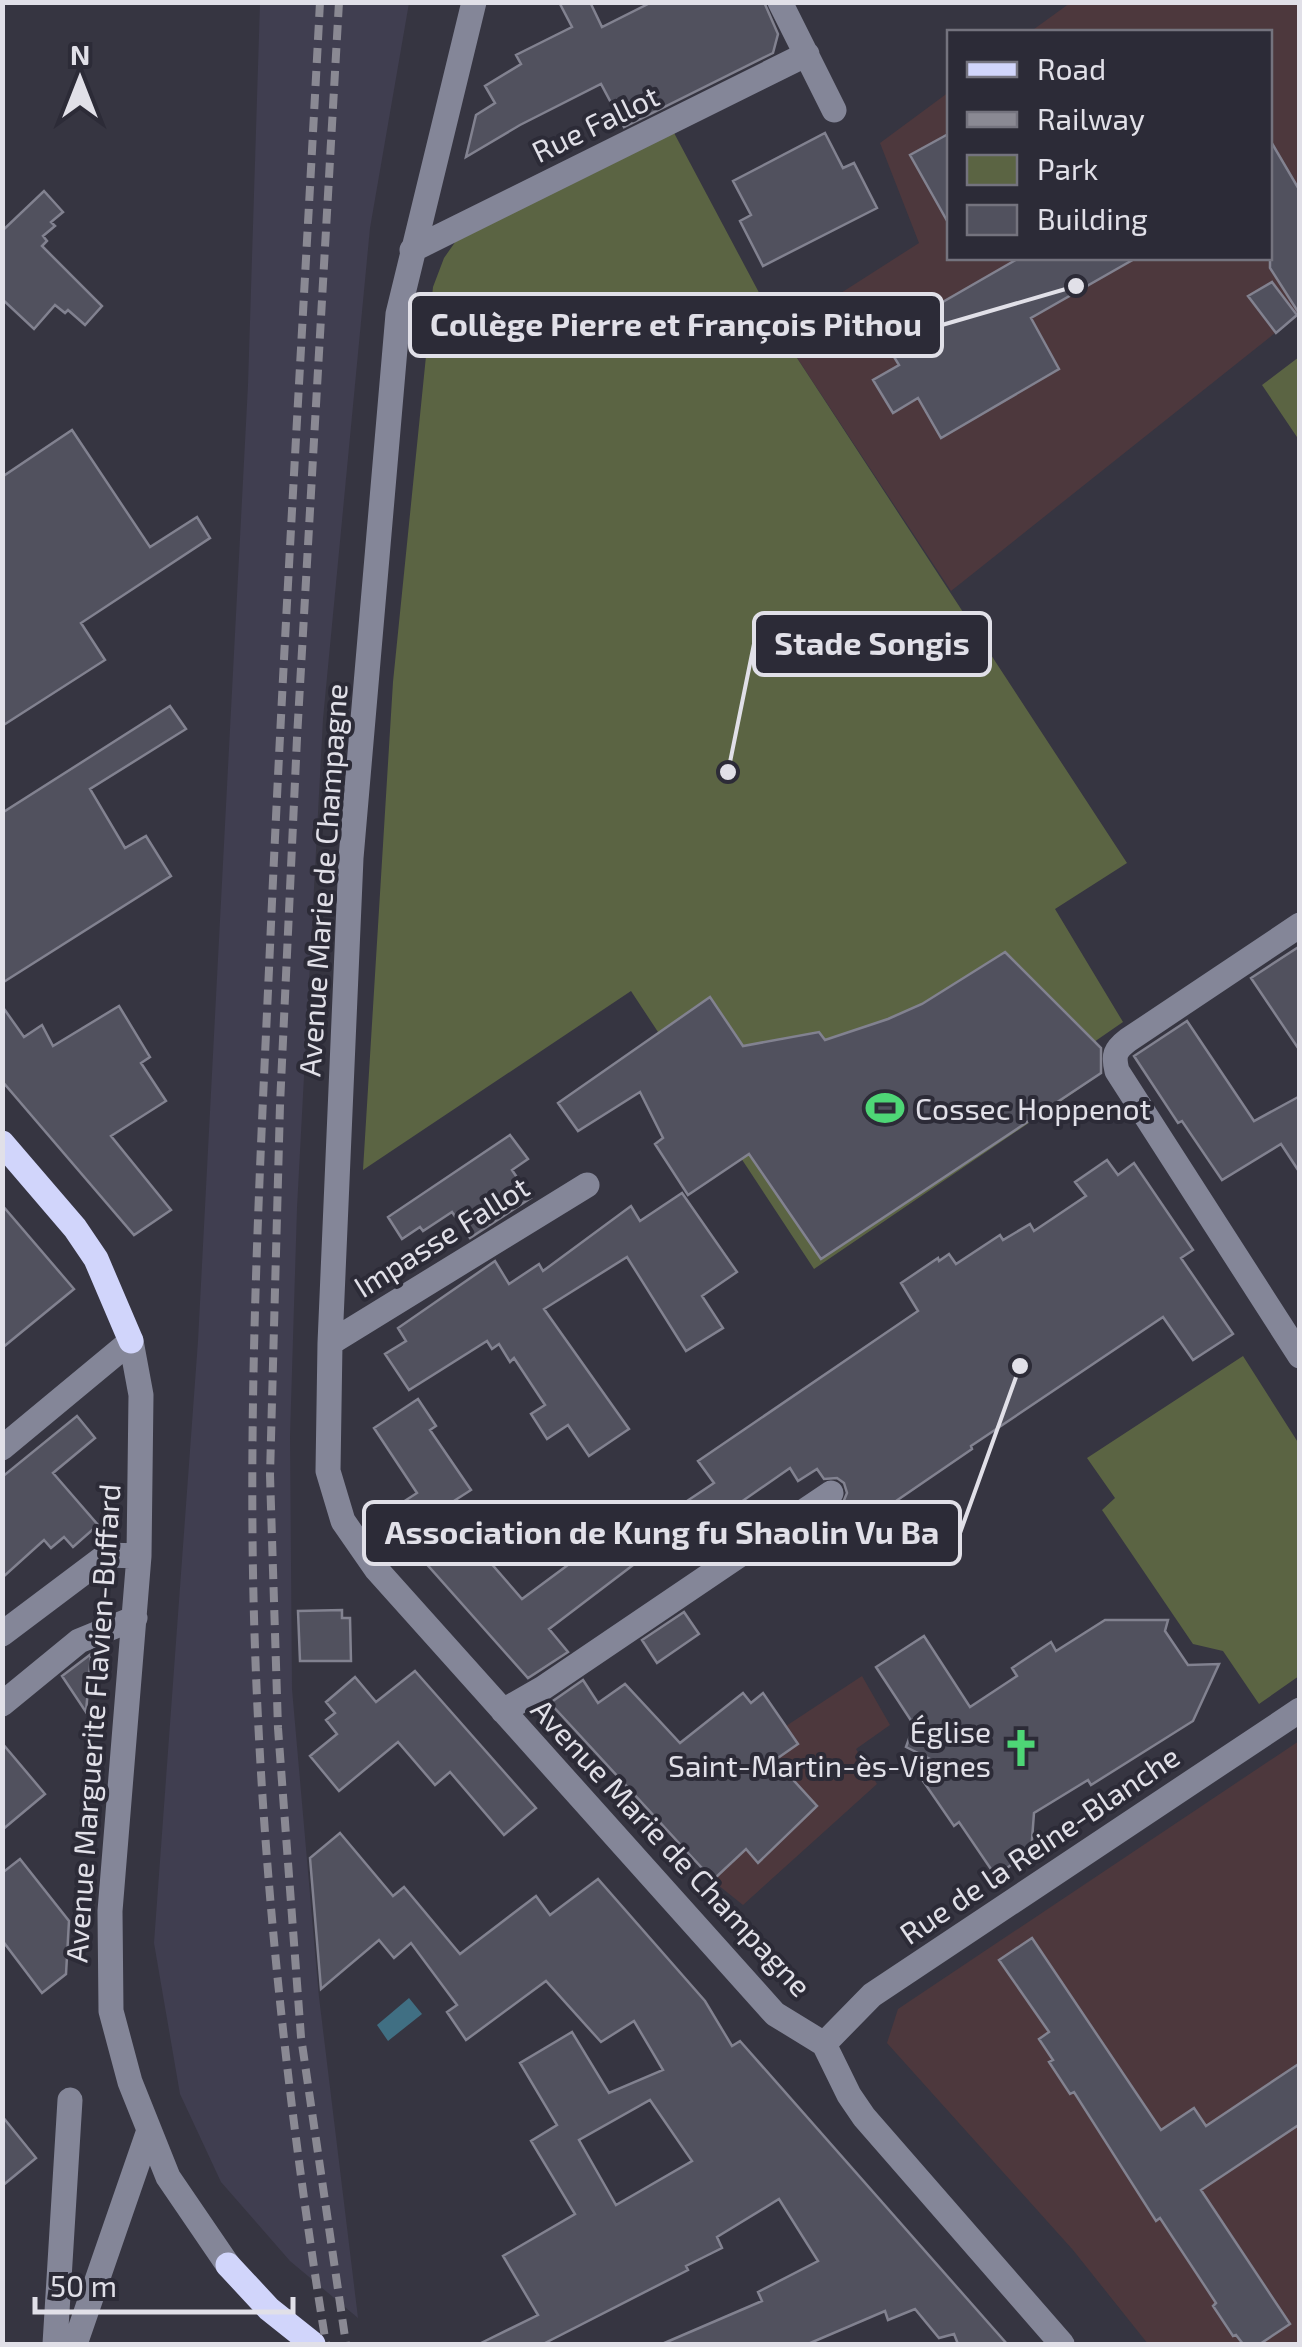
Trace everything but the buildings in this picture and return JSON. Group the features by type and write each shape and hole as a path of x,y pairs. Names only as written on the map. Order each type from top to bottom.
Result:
{"main road":[{"path":"2,1143 75,1228 96,1259 131,1341"},
{"name":"Avenue Marguerite Flavien-Buffard","path":"228,2264 268,2309 312,2344"}],"street":[{"name":"Avenue Marie de Champagne","path":"474,2 398,314 352,858 330,1343 328,1472 343,1521 377,1570 775,2014 824,2044"},
{"path":"780,2 834,110"},
{"name":"Rue Fallot","path":"412,250 807,54"},
{"path":"1300,924 1128,1040 1116,1049 1114,1058 1117,1071 1300,1356"},
{"name":"Impasse Fallot","path":"330,1343 587,1185"},
{"path":"2,1448 131,1341"},
{"name":"Avenue Marguerite Flavien-Buffard","path":"131,1341 141,1395 140,1556 114,1847 108,1964 111,2011 148,2133 183,2202 228,2264"},
{"name":"Avenue Marie de Champagne","path":"502,1710 542,1688 832,1493"},
{"path":"2,1634 107,1555 140,1556"},
{"path":"2,1704 79,1641 134,1618"},
{"name":"Rue de la Reine-Blanche","path":"824,2044 872,1995 1300,1710"},
{"path":"824,2044 848,2095 864,2117 1062,2344"},
{"path":"55,2344 70,2100"},
{"path":"75,2344 148,2133"}],"shaded area":[{"path":"260,3 409,3 370,228 323,719 297,1208 290,1436 292,1689 319,1997 358,2318 290,2261 221,2182 180,2094 154,1943 198,1341 248,385"},
{"path":"1070,3 1299,3 1299,314 951,591 780,332 919,243 880,143 947,93 947,260 1272,260 1272,30 1033,30"},
{"path":"862,1676 890,1725 856,1749 877,1784 743,1905 713,1881 652,1816 773,1721 780,1730"},
{"path":"1299,1741 1299,2344 1148,2344 1073,2250 887,2043 898,2009"}],"green space":[{"path":"673,131 780,332 1127,863 1055,909 1123,1022 1081,1051 1095,1078 814,1269 631,991 363,1170 393,682 433,287 444,258 458,238"},
{"path":"1299,357 1299,440 1262,385"},
{"path":"1243,1356 1299,1444 1299,1676 1259,1704 1223,1651 1193,1644 1102,1510 1115,1498 1087,1458"}],"water":[{"path":"409,1998 422,2014 388,2041 377,2025"}],"railway":[{"path":"320,2 262,1131 253,1374 253,1536 263,1800 278,1982 326,2344"},
{"path":"339,2 297,738 280,1105 270,1475 278,1728 301,2037 346,2344"}],"place":[{"name":"Collège Pierre et François Pithou","path":"1076,286"},
{"name":"Stade Songis","path":"728,772"},
{"name":"Cossec Hoppenot","path":"885,1108"},
{"name":"Association de Kung fu Shaolin Vu Ba","path":"1020,1366"},
{"name":"Église Saint-Martin-ès-Vignes","path":"1021,1748"}]}
